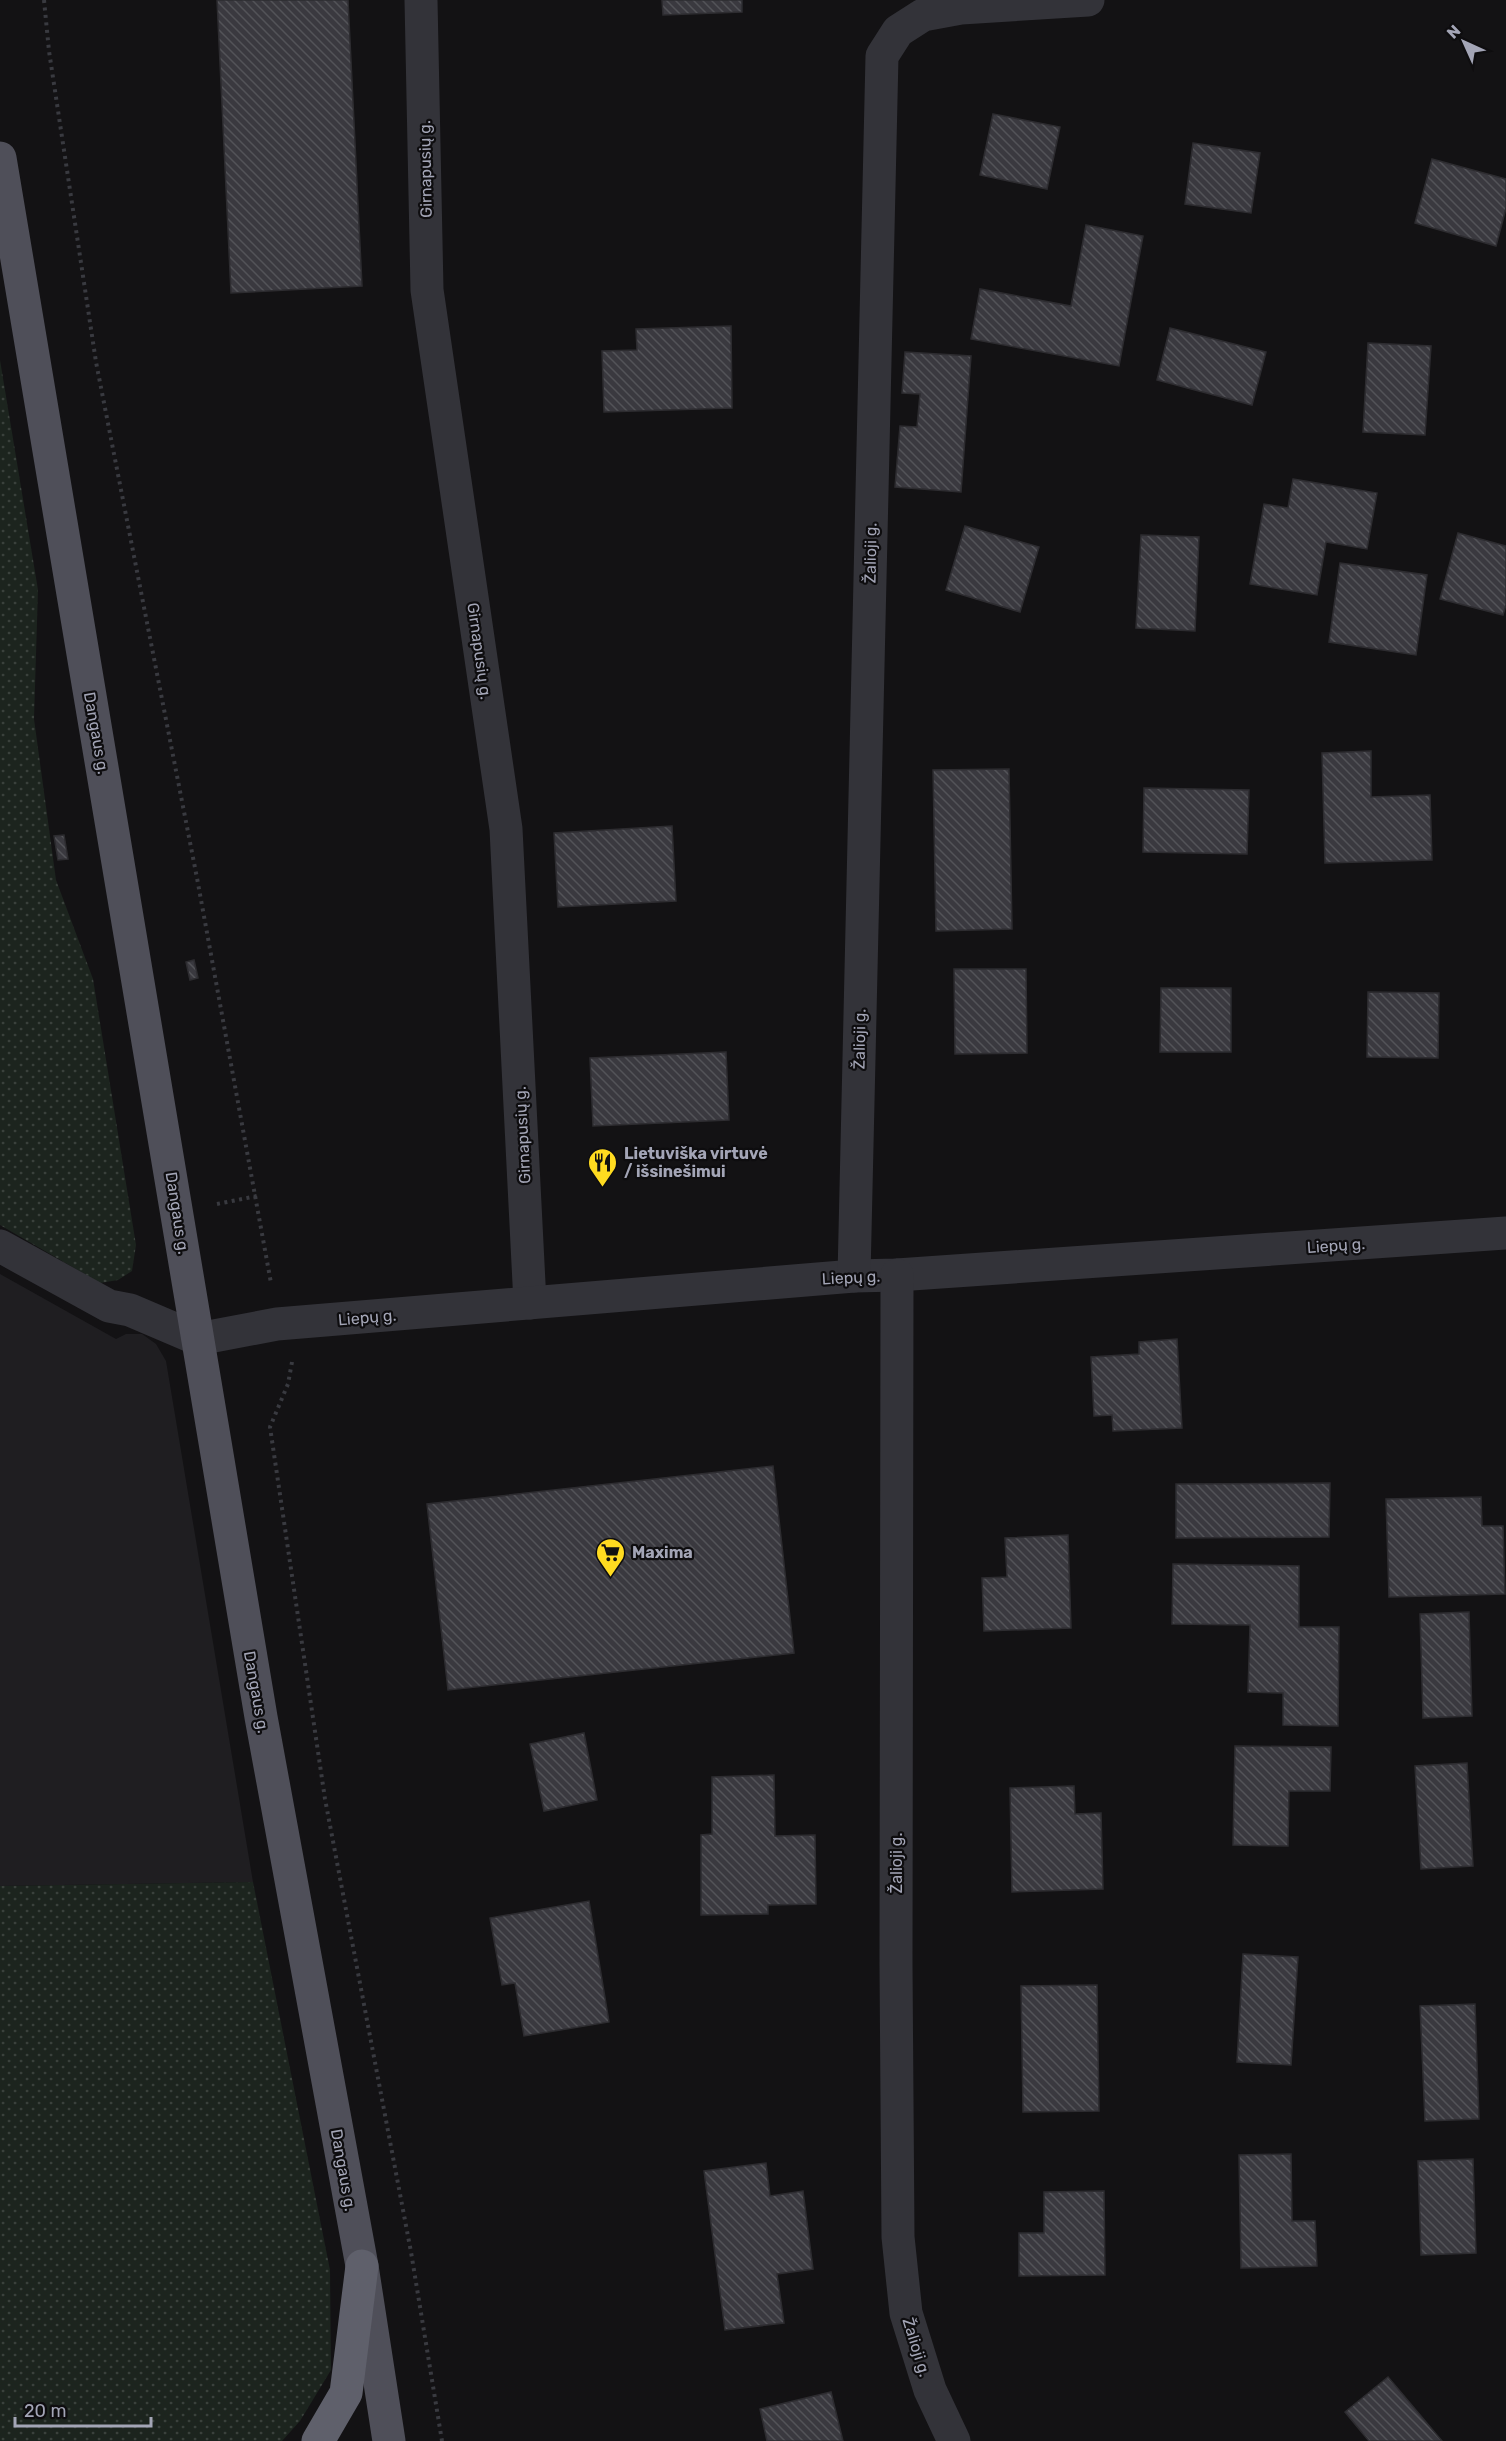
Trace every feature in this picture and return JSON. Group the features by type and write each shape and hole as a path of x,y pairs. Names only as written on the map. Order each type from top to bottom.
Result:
{"highway":[{"path":"318,2441 346,2393 362,2266"}],"main road":[{"name":"Dangaus g.","path":"0,158 261,1717 362,2266 389,2441"}],"street":[{"name":"Girnapusių g.","path":"421,0 427,290 506,829 530,1303"},
{"name":"Žalioji g.","path":"854,1276 882,56 898,31 923,15 961,8 1088,0"},
{"name":"Liepų g.","path":"198,1339 277,1324 854,1276 897,1275 1506,1233"},
{"path":"0,1246 109,1306 130,1310 198,1339"},
{"name":"Žalioji g.","path":"897,1275 898,2237 906,2313 930,2390 954,2441"}],"path":[{"path":"44,0 49,51 96,363 244,1125 277,1324 292,1362 288,1383 270,1427 325,1799 411,2252 442,2441"}],"shaded area":[{"path":"0,360 38,590 34,719 56,880 93,979 136,1245 132,1271 118,1280 100,1283 0,1225"},
{"path":"0,1274 116,1339 126,1334 142,1334 156,1344 166,1361 253,1882 0,1886"},
{"path":"253,1882 330,2270 331,2370 300,2421 282,2441 0,2441 0,1886"}],"building":[{"path":"217,0 348,0 362,286 231,293"},
{"path":"662,0 742,0 742,12 663,15"},
{"path":"993,114 1060,127 1047,189 980,175"},
{"path":"1193,143 1260,153 1251,213 1185,204"},
{"path":"1432,159 1506,179 1506,208 1496,246 1415,223"},
{"path":"1086,225 1143,236 1119,366 971,339 980,289 1071,306"},
{"path":"731,326 732,408 604,412 602,351 637,350 636,329"},
{"path":"1170,328 1266,352 1252,405 1157,380"},
{"path":"1368,343 1431,346 1425,435 1363,432"},
{"path":"905,352 971,356 961,492 895,487 900,426 917,427 920,394 902,393"},
{"path":"1293,479 1377,493 1367,549 1326,542 1317,595 1250,584 1264,504 1288,508"},
{"path":"965,526 1039,547 1020,612 946,590"},
{"path":"1458,533 1506,546 1506,605 1503,615 1440,599"},
{"path":"1141,535 1199,537 1195,631 1136,628"},
{"path":"1340,563 1427,575 1416,655 1329,642"},
{"path":"1371,751 1371,797 1430,795 1432,860 1325,863 1322,753"},
{"path":"1009,769 1012,929 936,931 933,770"},
{"path":"1144,788 1249,790 1247,854 1143,852"},
{"path":"672,826 676,901 558,907 554,833"},
{"path":"64,835 68,859 58,860 54,836"},
{"path":"194,960 198,978 190,980 186,962"},
{"path":"954,969 1026,969 1027,1053 955,1054"},
{"path":"1161,988 1231,988 1231,1052 1160,1052"},
{"path":"1368,992 1439,993 1438,1058 1367,1057"},
{"path":"726,1052 729,1120 593,1126 590,1058"},
{"path":"1177,1339 1182,1428 1113,1431 1112,1415 1094,1416 1091,1357 1139,1354 1139,1342"},
{"name":"Maxima","path":"773,1466 794,1653 448,1690 427,1504"},
{"path":"1330,1483 1329,1537 1176,1538 1176,1484"},
{"path":"1481,1497 1482,1526 1503,1526 1505,1594 1389,1597 1386,1499"},
{"path":"1068,1535 1071,1628 984,1631 982,1578 1007,1577 1005,1538"},
{"path":"1173,1564 1299,1566 1299,1627 1339,1627 1338,1726 1283,1725 1283,1693 1248,1692 1250,1625 1172,1624"},
{"path":"1469,1612 1472,1716 1423,1718 1420,1614"},
{"path":"584,1733 597,1800 544,1811 530,1744"},
{"path":"1235,1746 1331,1747 1330,1791 1289,1791 1288,1846 1233,1845"},
{"path":"1467,1763 1473,1866 1421,1869 1415,1766"},
{"path":"774,1775 775,1836 815,1835 816,1904 768,1905 768,1914 701,1915 701,1835 712,1834 712,1777"},
{"path":"1074,1786 1075,1814 1101,1813 1103,1889 1012,1892 1010,1788"},
{"path":"589,1901 609,2022 524,2036 515,1983 502,1985 490,1918"},
{"path":"1243,1954 1298,1957 1291,2065 1237,2062"},
{"path":"1097,1985 1099,2111 1023,2112 1021,1986"},
{"path":"1475,2004 1479,2119 1425,2121 1420,2006"},
{"path":"1291,2154 1292,2221 1315,2221 1317,2266 1241,2268 1239,2155"},
{"path":"1473,2159 1476,2253 1421,2255 1418,2161"},
{"path":"766,2163 770,2196 803,2191 813,2269 777,2274 784,2323 725,2330 704,2171"},
{"path":"1104,2191 1105,2275 1019,2276 1019,2233 1044,2233 1044,2192"},
{"path":"1388,2377 1442,2441 1369,2441 1345,2412"},
{"path":"831,2392 843,2441 767,2441 760,2409"}],"place":[{"name":"Lietuviška virtuvė / išsinešimui","path":"603,1188"},
{"name":"Maxima","path":"611,1578"}]}
